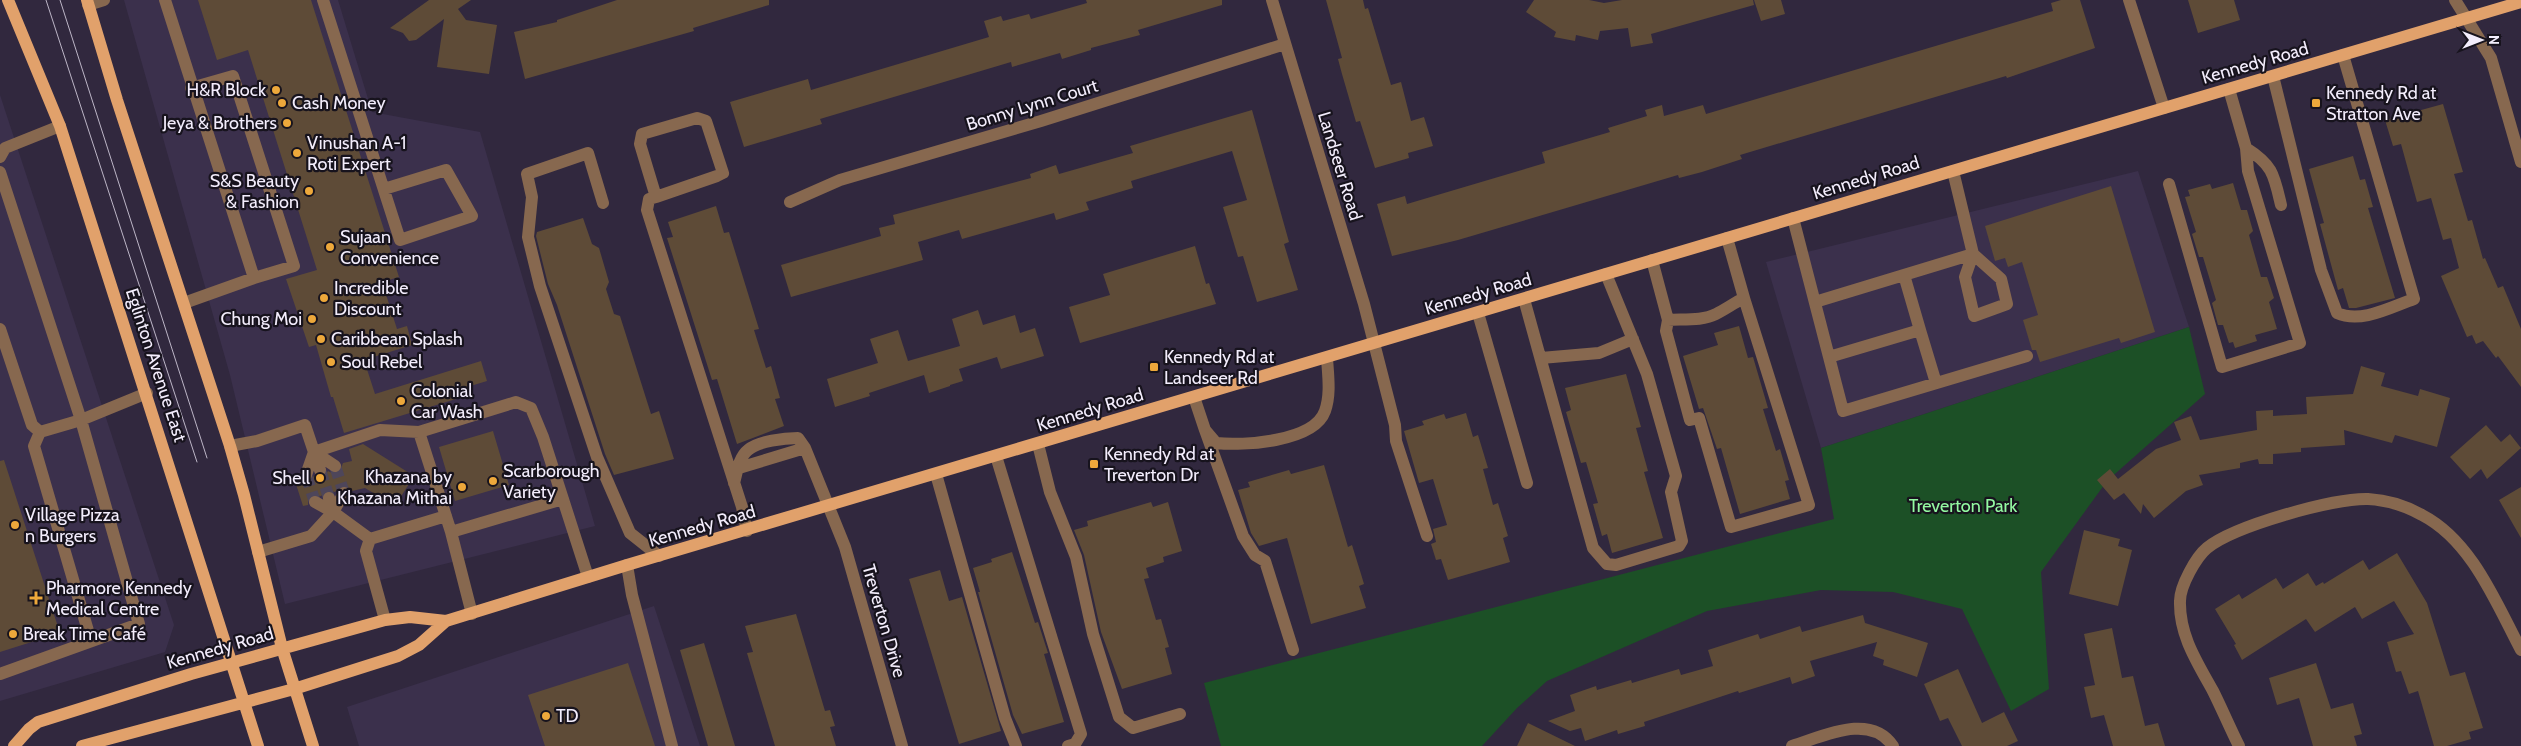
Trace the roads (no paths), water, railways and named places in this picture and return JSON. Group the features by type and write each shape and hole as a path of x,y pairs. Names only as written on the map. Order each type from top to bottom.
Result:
{"main road":[{"name":"Eglinton Avenue East","path":"8,0 60,126 147,393 258,746"},
{"name":"Kennedy Road","path":"16,746 29,729 38,722 232,662 385,620 410,618 446,621 472,614 588,577 2521,2"},
{"path":"88,3 230,446 282,648 313,746"},
{"name":"Kennedy Road","path":"82,746 294,689 398,656 419,645 446,621"}],"street":[{"path":"88,3 104,0"},
{"path":"165,0 191,88 254,278"},
{"path":"323,0 400,240 472,216 446,170 384,189"},
{"name":"Landseer Road","path":"1272,0 1374,343 1395,425 1396,441 1427,536"},
{"path":"2129,0 2164,108"},
{"path":"2456,0 2468,18 2494,67 2521,162"},
{"name":"Bonny Lynn Court","path":"790,202 840,180 1041,122 1285,44"},
{"path":"2273,76 2321,270 2337,314 2346,318 2374,314 2414,299 2343,55"},
{"path":"184,303 294,266 233,76 191,88"},
{"path":"2169,184 2222,367 2300,343 2248,171 2246,148 2229,89"},
{"path":"656,197 640,144 642,134 697,118 706,122 723,173 656,197 649,199 648,210 734,482 747,531"},
{"path":"1,149 60,126"},
{"path":"2246,148 2265,160 2274,178 2282,205"},
{"path":"603,202 588,153 527,174 532,197 528,237 540,286 597,457 630,533 659,556"},
{"path":"1952,171 1973,254 2001,279 2007,304 1974,316 1965,276 1973,254"},
{"path":"0,172 81,420 139,624 0,674"},
{"path":"1793,218 1843,411 2027,356"},
{"path":"1652,260 1668,320 1666,332 1690,420 1699,418 1732,527 1809,505 1744,298 1728,238"},
{"path":"1815,302 1973,254"},
{"path":"1524,299 1562,442 1593,548 1607,564 1616,565 1679,546 1682,541 1671,492 1676,476 1647,374 1606,274"},
{"path":"1904,275 1936,383"},
{"path":"1668,320 1694,319 1715,315 1744,298"},
{"path":"1478,313 1527,483"},
{"path":"0,329 32,425 40,432"},
{"path":"1829,357 1920,330"},
{"path":"1541,358 1598,353 1634,339"},
{"path":"1205,430 1216,443 1256,444 1292,436 1313,425 1325,413 1329,391 1327,358"},
{"path":"40,432 81,420 147,393"},
{"path":"1194,397 1243,536 1255,555 1265,561 1293,650"},
{"path":"314,452 380,430 419,432 516,402 530,408 563,499 588,577"},
{"path":"230,446 257,440 305,425 320,470"},
{"path":"40,432 34,446 91,641"},
{"path":"419,432 452,532 472,614"},
{"name":"Treverton Drive","path":"734,482 741,458 749,449 782,438 798,438 805,448 844,548 902,746"},
{"path":"1038,444 1050,492 1076,557 1093,634 1119,717 1133,728 1180,714"},
{"path":"314,452 335,466"},
{"path":"306,475 314,452"},
{"path":"996,456 1080,734 1076,744 1068,746"},
{"path":"936,474 1005,718 1016,746"},
{"path":"258,552 310,536 334,512 344,493"},
{"path":"329,498 334,512"},
{"path":"452,532 563,499"},
{"path":"2239,746 2182,632 2180,599 2186,577 2206,548 2232,532 2313,507 2341,501 2368,499 2397,504 2423,515 2443,528 2472,561 2521,650"},
{"path":"315,502 334,512 370,539"},
{"path":"370,539 446,516"},
{"path":"370,539 366,551 385,620"},
{"path":"627,566 632,595 672,746"},
{"path":"1792,746 1849,728 1872,730 1888,739 1893,746"}],"tunnel":[{"path":"335,466 344,493"},
{"path":"320,470 329,498"},
{"path":"306,475 315,502"}],"tram line":[{"path":"46,0 197,462"},
{"path":"60,0 207,458"}],"place":[{"name":"H&R Block","path":"276,90"},
{"name":"Cash Money","path":"282,103"},
{"name":"Kennedy Rd at Stratton Ave","path":"2316,103"},
{"name":"Jeya & Brothers","path":"287,123"},
{"name":"Vinushan A-1 Roti Expert","path":"297,153"},
{"name":"S&S Beauty & Fashion","path":"309,191"},
{"name":"Sujaan Convenience","path":"330,247"},
{"name":"Incredible Discount","path":"324,298"},
{"name":"Chung Moi","path":"312,319"},
{"name":"Caribbean Splash","path":"321,339"},
{"name":"Soul Rebel","path":"331,362"},
{"name":"Kennedy Rd at Landseer Rd","path":"1154,367"},
{"name":"Colonial Car Wash","path":"401,401"},
{"name":"Kennedy Rd at Treverton Dr","path":"1094,464"},
{"name":"Shell","path":"320,478"},
{"name":"Scarborough Variety","path":"493,481"},
{"name":"Khazana by Khazana Mithai","path":"462,487"},
{"name":"Village Pizza n Burgers","path":"15,525"},
{"name":"Pharmore Kennedy Medical Centre","path":"36,598"},
{"name":"Break Time Café","path":"13,634"},
{"name":"TD","path":"546,716"}],"park label":[{"name":"Treverton Park","path":"1963,506"}]}
